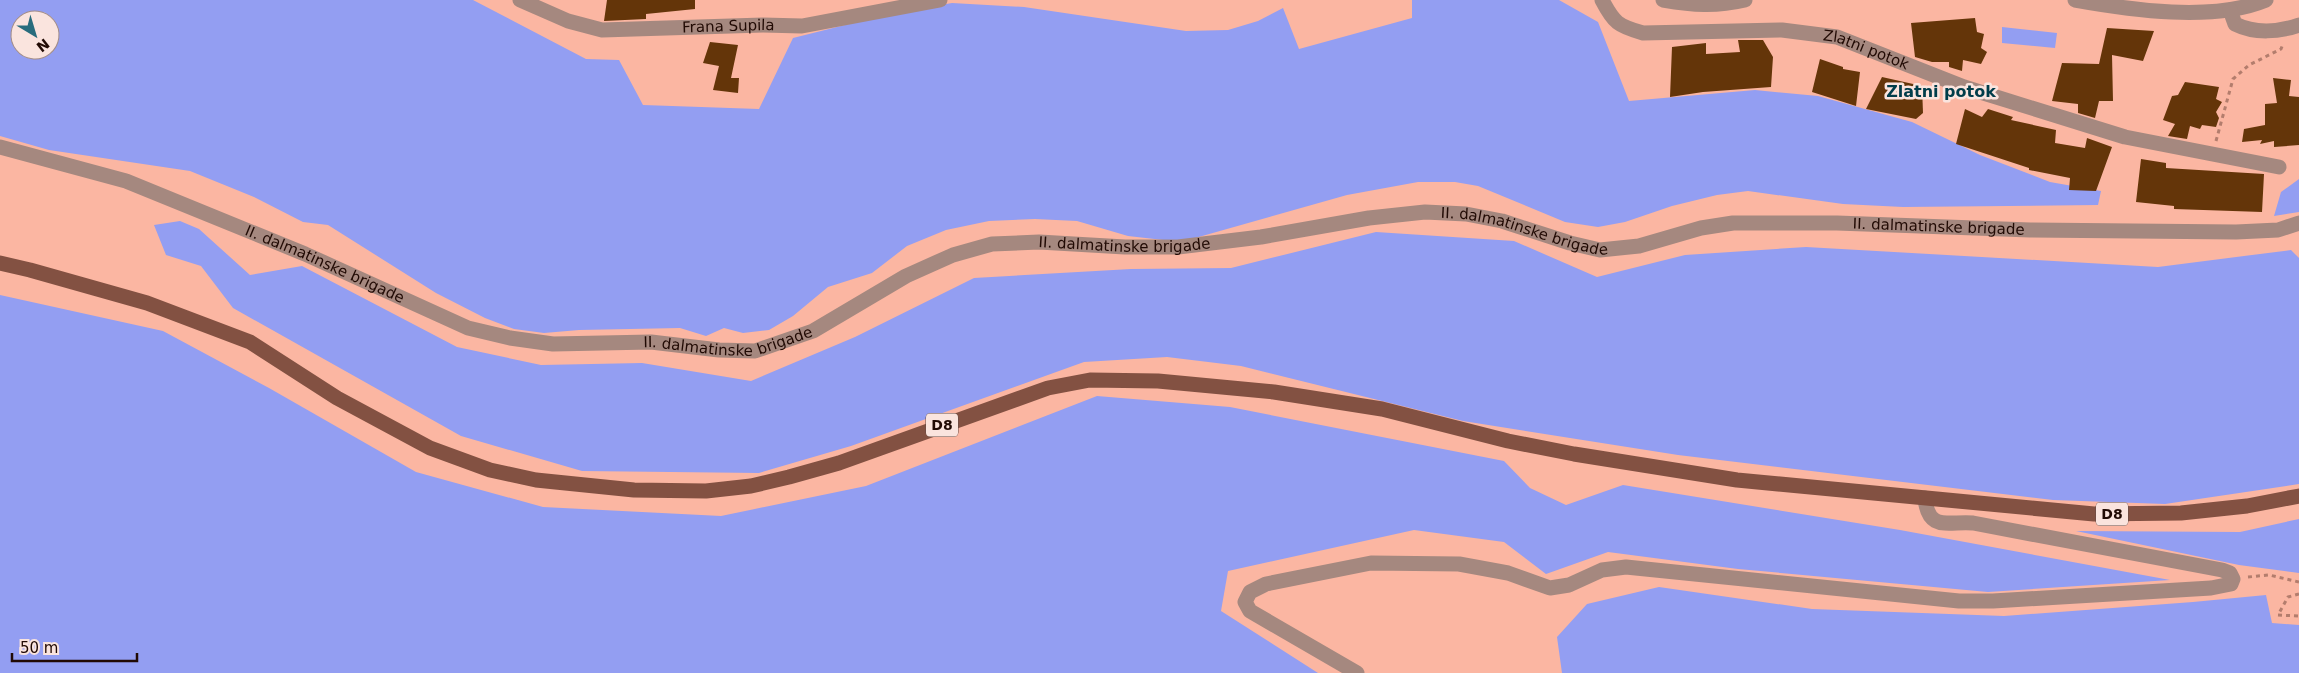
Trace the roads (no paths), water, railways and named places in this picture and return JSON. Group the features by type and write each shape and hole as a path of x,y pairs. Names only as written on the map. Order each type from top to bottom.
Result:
{"main road":[{"name":"D8","path":"0,263 147,303 250,342 337,398 430,448 490,470 536,480 634,490 706,491 751,486 839,463 1048,388 1100,380 1158,381 1274,392 1382,409 1508,441 1737,480 2094,514 2181,513 2247,506 2299,496"}],"street":[{"name":"Frana Supila","path":"520,0 568,21 602,30 754,25 802,26 940,0"},
{"name":"Zlatni potok","path":"1602,0 1612,19 1627,28 1643,33 1782,30 1836,37 1964,87 2125,137 2279,167"},
{"path":"1663,0 1693,5 1722,5 1745,0"},
{"path":"2075,0 2112,7 2185,12 2230,10 2266,0"},
{"path":"2230,10 2235,24 2244,28 2259,31 2292,27"},
{"name":"II. dalmatinske brigade","path":"0,147 126,181 305,254 468,328 510,338 553,344 651,342 719,350 756,350 813,331 906,276 953,256 992,244 1039,242 1126,247 1178,247 1261,237 1368,218 1425,212 1466,214 1502,221 1570,243 1600,250 1639,246 1701,228 1733,223 1837,222 2030,230 2236,232 2278,230 2299,223"},
{"path":"1357,673 1250,611 1245,602 1250,592 1266,584 1371,563 1459,564 1508,572 1550,588 1570,585 1602,570 1626,567 1960,601 2003,601 2211,588 2231,584 2233,579 2230,573 2222,570 1958,522 1939,523 1934,521 1926,508 1925,498"}],"district":[{"name":"Zlatni potok","path":"1941,91"}]}
